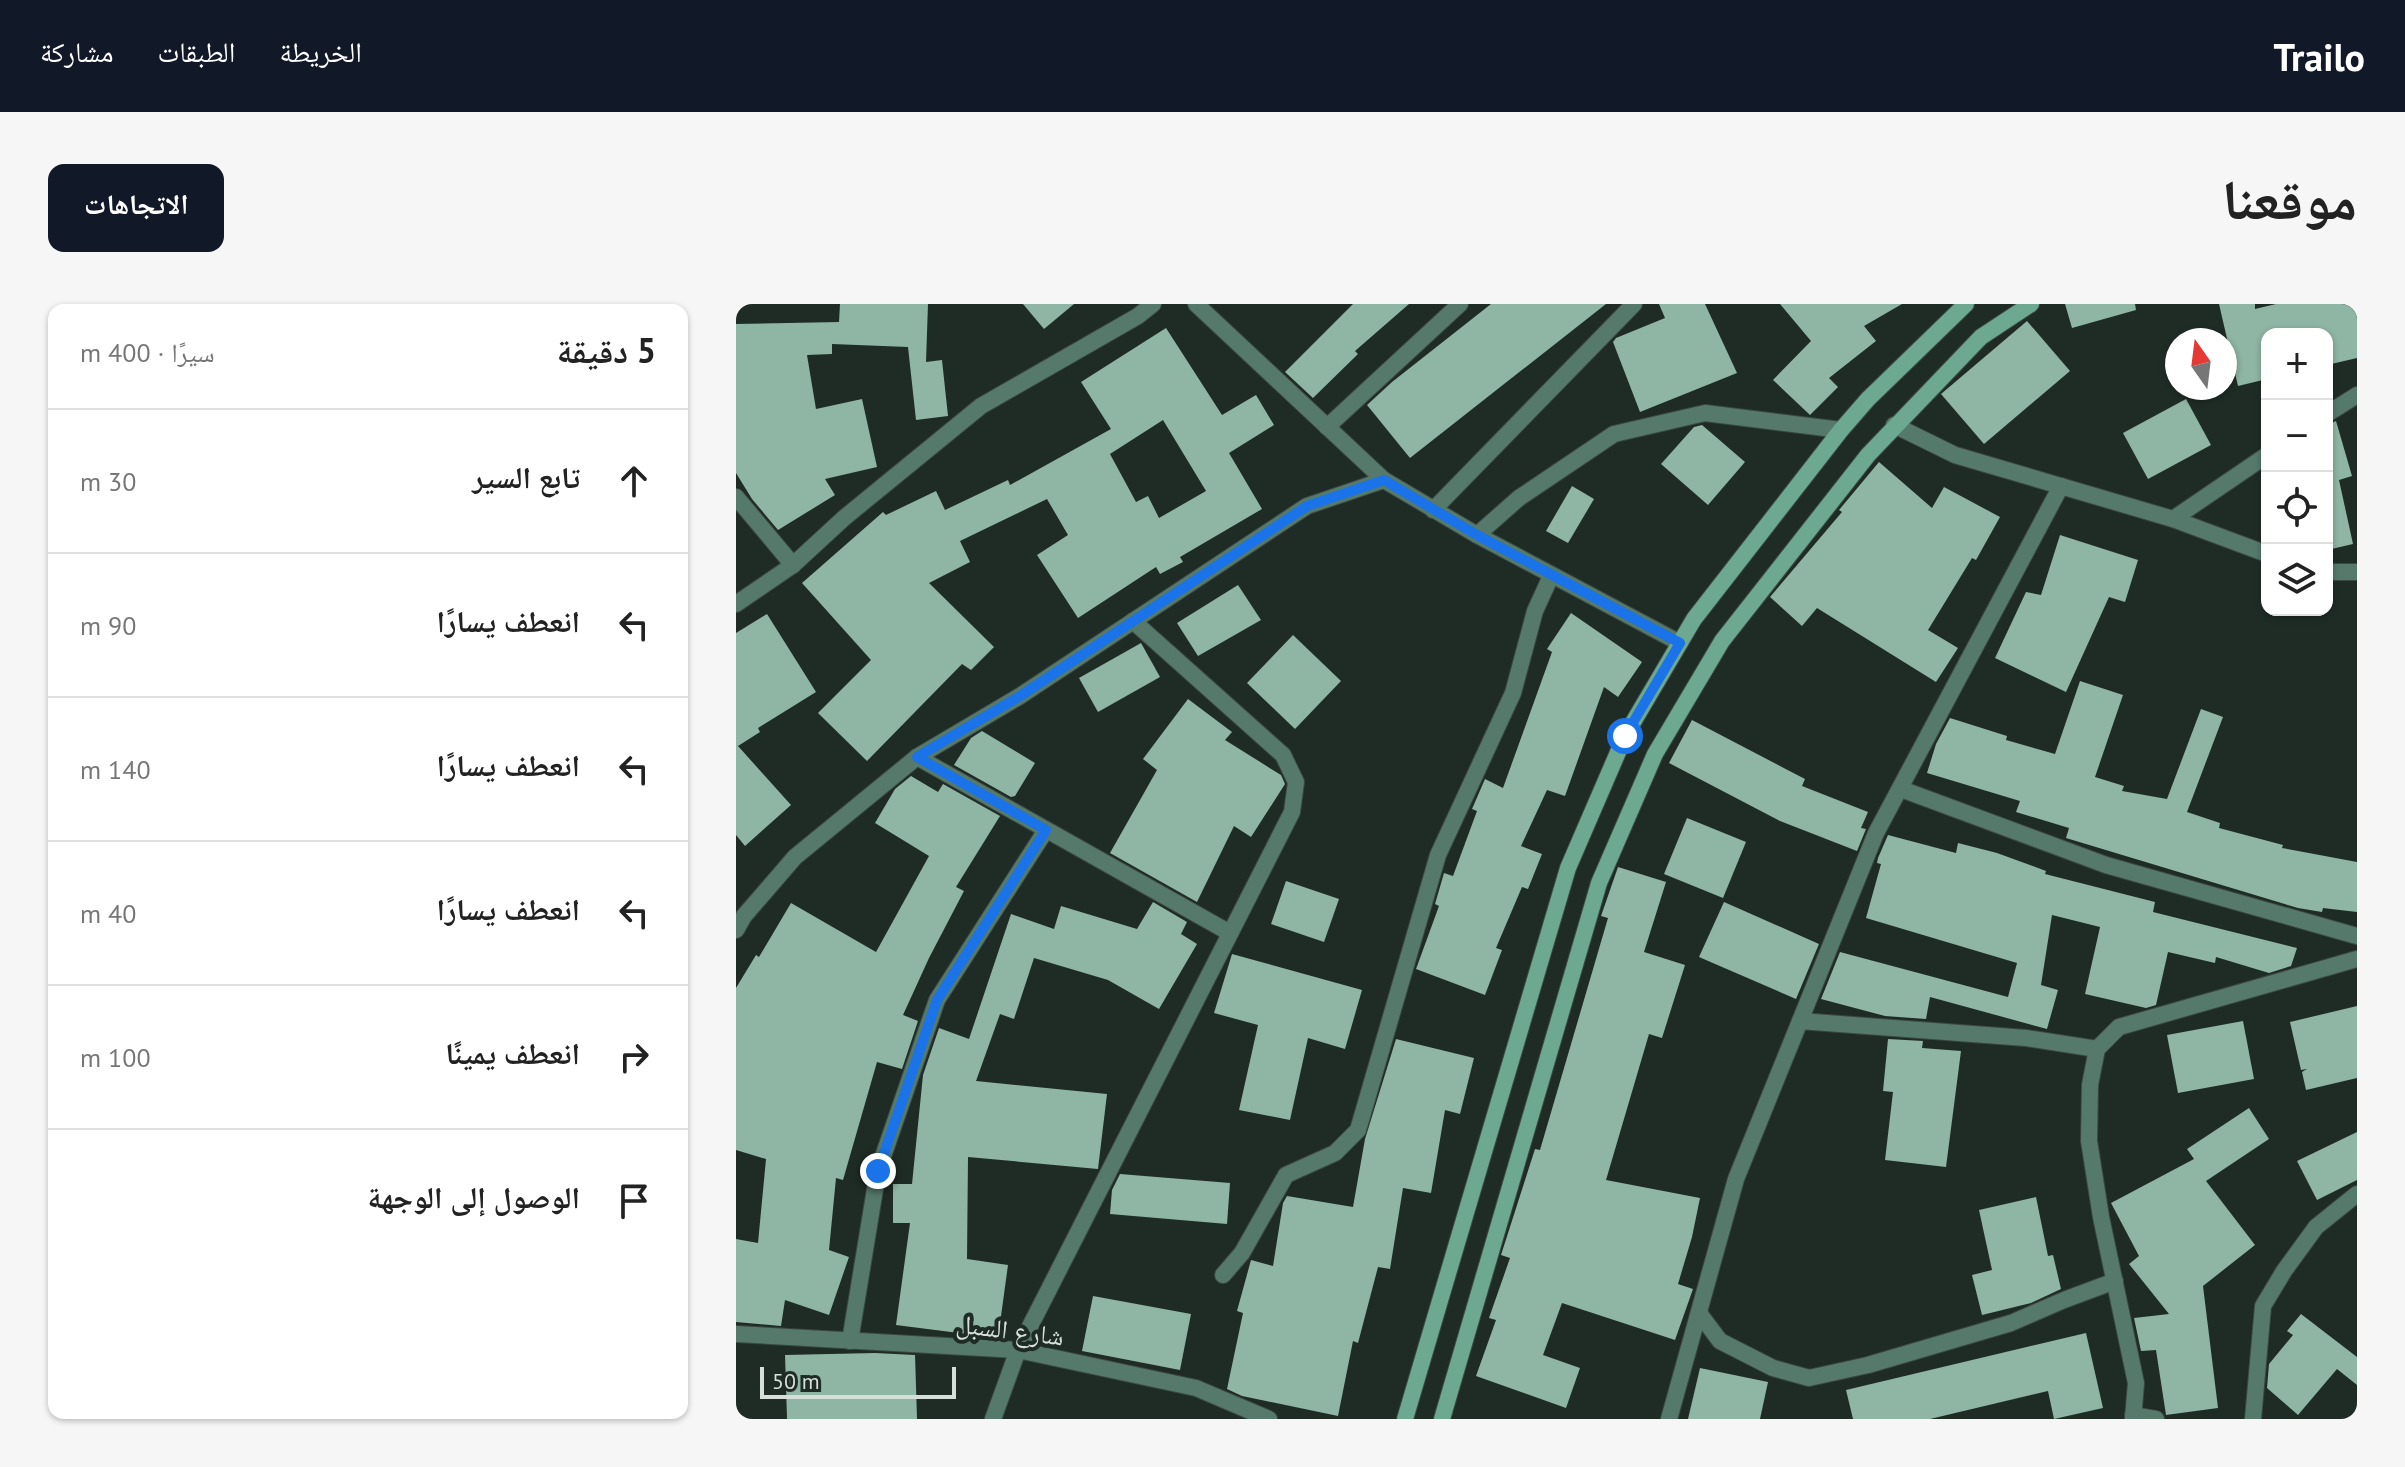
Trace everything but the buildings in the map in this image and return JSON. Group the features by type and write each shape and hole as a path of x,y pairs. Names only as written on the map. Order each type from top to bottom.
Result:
{"main road":[{"path":"1405,1419 1568,868 1625,736 1694,619 1841,430 1868,399 1966,304"},
{"path":"1442,1419 1599,883 1655,754 1722,641 1894,425 1981,337 2031,304"}],"street":[{"path":"736,604 793,565 844,518 981,406 1138,316 1153,304"},
{"path":"1196,304 1384,480 1551,576 1680,643"},
{"path":"1327,427 1460,304"},
{"path":"1433,510 1634,304"},
{"path":"2333,410 2357,395"},
{"path":"1477,535 1519,498 1614,434 1705,413 1841,430"},
{"path":"1894,425 1955,455 2173,519 2261,552"},
{"path":"2173,519 2261,459"},
{"path":"739,916 795,857 917,757 1020,696 1307,506 1384,480"},
{"path":"1669,1419 1736,1179 1876,833 2061,486"},
{"path":"736,497 793,565"},
{"path":"2333,572 2357,572"},
{"path":"1223,1275 1242,1253 1286,1175 1335,1153 1358,1130 1438,855 1513,693 1535,611 1551,576"},
{"path":"993,1419 1018,1350 1292,812 1296,782 1283,755 1133,621"},
{"path":"917,757 1230,933"},
{"path":"1901,789 2106,865 2357,936"},
{"path":"850,1341 878,1171 937,1000 1046,830"},
{"path":"2156,1419 2133,1417 2136,1383 2089,1141 2090,1085 2097,1049 2119,1027 2357,959"},
{"path":"1800,1021 2026,1038 2097,1049"},
{"path":"2253,1419 2263,1306 2316,1227 2357,1194"},
{"path":"1699,1313 1720,1341 1773,1368 1809,1378 1868,1365 2011,1323 2115,1281"},
{"name":"شارع السبل","path":"736,1334 1018,1350 1196,1388 1269,1419"}],"route":[{"path":"878,1171 937,1000 1046,830 917,757 1020,696 1307,506 1384,480 1551,576 1680,643 1625,736"}]}
